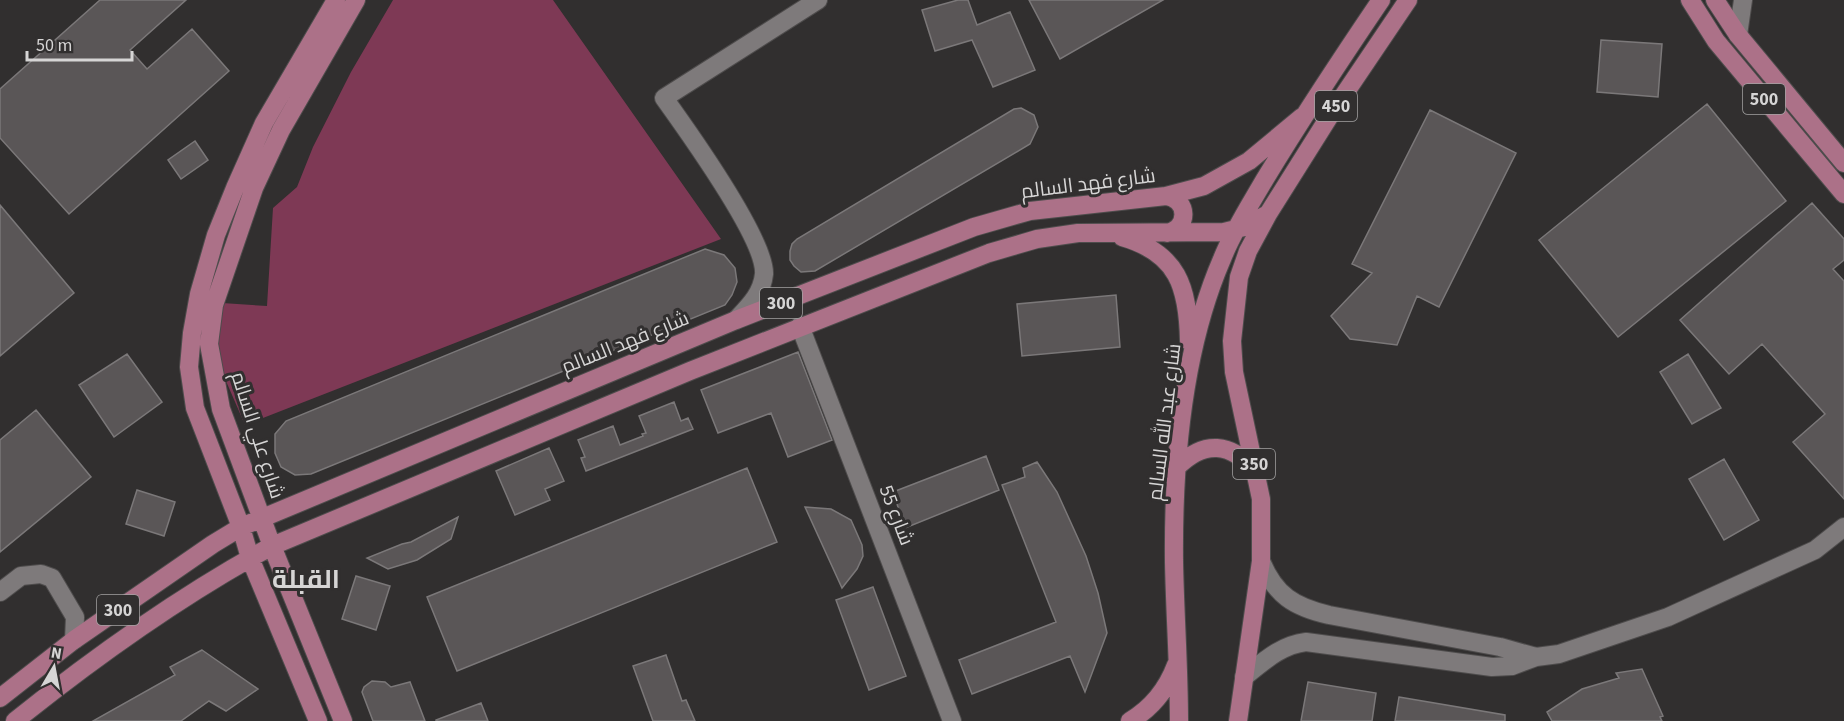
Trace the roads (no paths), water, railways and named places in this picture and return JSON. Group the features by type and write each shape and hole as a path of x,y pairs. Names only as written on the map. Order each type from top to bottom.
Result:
{"main road":[{"path":"318,721 250,558 241,527 209,447 192,396 189,367 195,309 216,235 264,123 336,0"},
{"name":"شارع علي السالم","path":"343,721 272,546 221,409 209,344 214,304 254,188 281,130 356,0"},
{"name":"450","path":"1302,117 1381,0"},
{"name":"450","path":"1268,214 1329,117 1408,0"},
{"name":"500","path":"1690,0 1716,41 1844,194"},
{"name":"500","path":"1715,0 1738,35 1844,163"},
{"name":"شارع فهد السالم","path":"0,698 74,640 241,527 736,320 964,231 1009,216 1062,206 1166,196 1204,186 1233,172 1249,161 1302,117"},
{"name":"شارع عبد الله السالم","path":"1179,721 1174,563 1177,467 1190,366 1214,279 1236,229 1302,117"},
{"path":"1166,196 1181,204 1184,214 1181,225 1167,233"},
{"name":"300","path":"15,721 100,654 210,582 272,546 800,326 988,253 1017,244 1059,235 1103,232 1211,234 1236,229 1268,214"},
{"name":"350","path":"1238,721 1261,561 1261,499 1234,372 1233,341 1239,278 1248,251 1268,214"},
{"path":"1103,232 1138,242 1155,251 1173,267 1184,287 1189,320 1190,366"},
{"path":"1177,467 1188,456 1202,449 1217,448 1232,451 1245,459 1255,471"},
{"path":"1130,721 1152,704 1164,690 1178,657"}],"street":[{"path":"736,320 760,293 764,274 762,260 755,241 694,140 664,98 818,0"},
{"path":"1738,35 1743,0"},
{"name":"شارع 55","path":"800,326 952,721"},
{"path":"1244,676 1269,656 1293,644 1306,642 1492,667 1512,666 1536,657 1559,654 1668,617 1815,550 1844,527"},
{"path":"1261,561 1272,582 1288,600 1302,608 1500,647 1536,657"},
{"path":"0,592 21,576 41,574 52,578 75,617 74,640"},
{"path":"1322,644 1316,636 1316,626 1321,619 1329,615"}],"district":[{"name":"القبلة","path":"306,579"}]}
